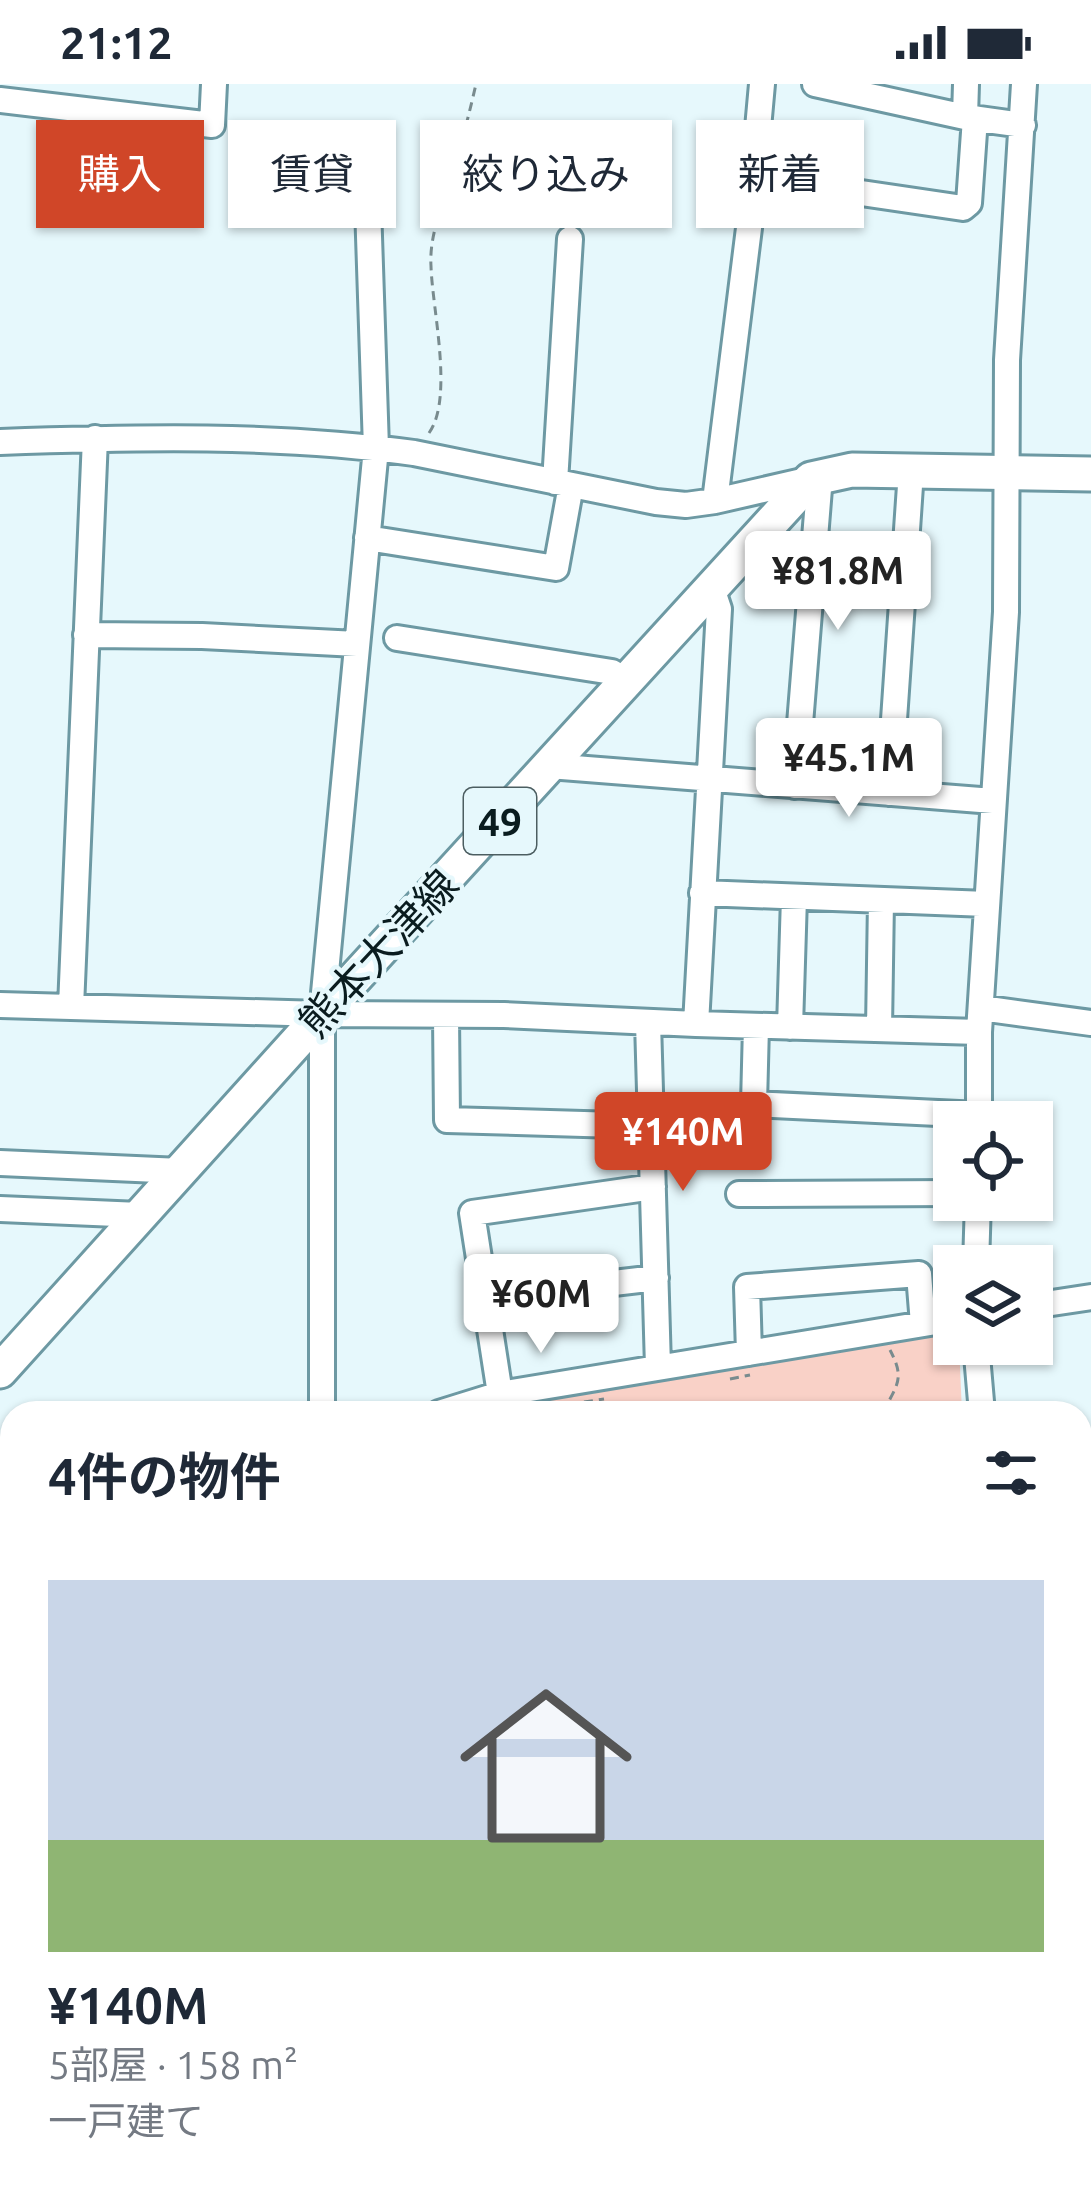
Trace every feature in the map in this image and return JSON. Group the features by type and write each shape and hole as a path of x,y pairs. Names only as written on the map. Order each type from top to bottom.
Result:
{"main road":[{"path":"816,477 852,470 1091,474"},
{"name":"熊本大津線","path":"0,1371 816,477"}],"street":[{"path":"0,100 212,124 214,84"},
{"path":"759,120 762,84"},
{"path":"815,84 1023,124"},
{"path":"864,193 963,208 969,202 966,84"},
{"path":"979,1101 980,1020 1006,612 1007,360 1024,84"},
{"path":"322,1401 322,1014 376,448 369,228"},
{"path":"715,501 747,228"},
{"path":"368,538 556,568 570,238"},
{"path":"0,442 185,436 376,448 686,505 816,477 795,786"},
{"path":"71,1007 95,438"},
{"path":"889,793 911,471"},
{"path":"695,1024 718,609 712,588"},
{"path":"86,635 357,644"},
{"path":"397,638 612,672 627,681"},
{"path":"549,766 994,801"},
{"path":"702,893 987,904"},
{"path":"790,1027 794,897"},
{"path":"879,1029 881,900"},
{"path":"0,1005 879,1029 980,1020 1091,1023"},
{"path":"446,1015 447,1120 651,1126"},
{"path":"648,1022 658,1367"},
{"path":"755,1026 754,1104 933,1115"},
{"path":"0,1163 181,1171"},
{"path":"500,1394 472,1213 653,1187"},
{"path":"740,1194 933,1193"},
{"path":"0,1209 140,1215"},
{"path":"748,1353 747,1287 920,1274 923,1324"},
{"path":"485,1298 656,1278"},
{"path":"1053,1303 1091,1297"},
{"path":"478,1401 933,1322"},
{"path":"978,1365 981,1401"}],"path":[{"path":"414,453 439,411 432,242 476,84"},
{"path":"885,1342 900,1370 899,1385 890,1401"}],"shaded area":[{"path":"933,1326 933,1365 960,1365 961,1401 501,1401 592,1394 659,1371"}]}
